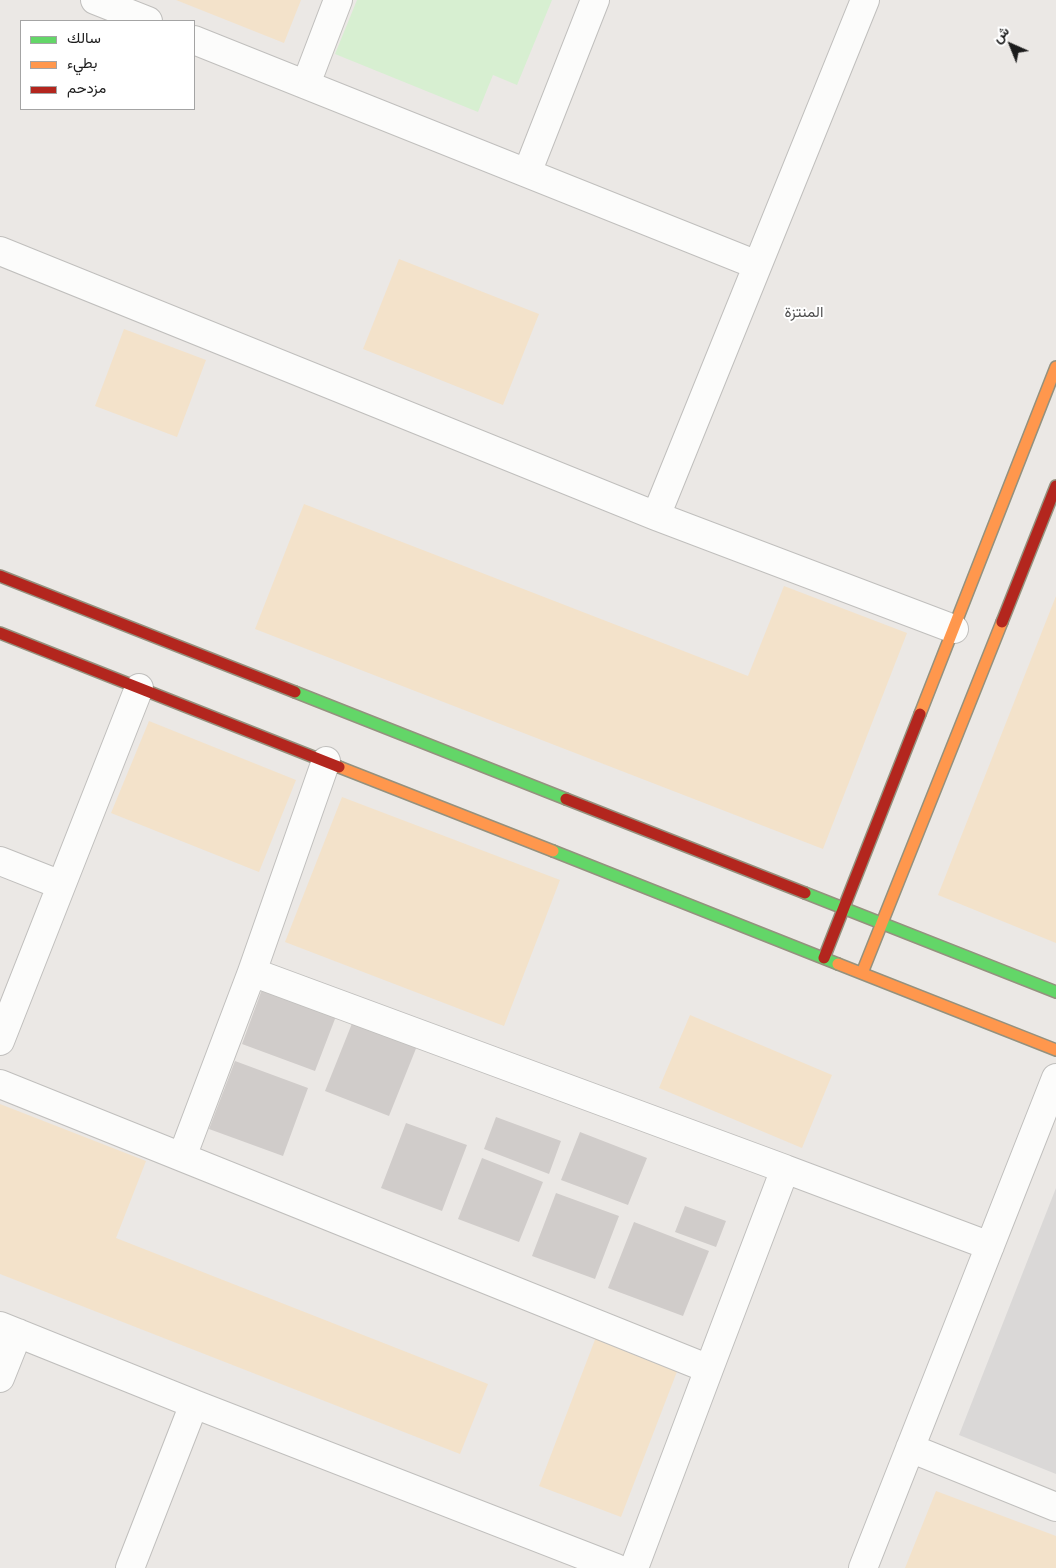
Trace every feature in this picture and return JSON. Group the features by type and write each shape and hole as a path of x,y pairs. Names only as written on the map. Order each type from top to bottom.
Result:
{"main road":[{"path":"824,958 1056,367"},
{"path":"862,973 1056,486"},
{"path":"0,576 1056,992"},
{"path":"0,633 1056,1050"}],"street":[{"path":"95,0 145,20"},
{"path":"306,84 338,0"},
{"path":"527,173 596,0"},
{"path":"656,516 865,0"},
{"path":"195,40 758,265"},
{"path":"0,252 656,516 954,629"},
{"path":"0,1041 139,688"},
{"path":"182,1157 252,972 326,761"},
{"path":"0,861 61,885"},
{"path":"252,972 990,1246"},
{"path":"863,1568 1056,1078"},
{"path":"0,1084 708,1369"},
{"path":"634,1568 785,1169"},
{"path":"0,1378 9,1329 194,1404 616,1568"},
{"path":"130,1568 194,1404"},
{"path":"910,1448 1056,1506"}],"shaded area":[{"path":"1056,1188 1056,1474 959,1435"}],"sand":[{"path":"176,0 301,0 284,43"},
{"path":"399,259 539,314 503,405 363,349"},
{"path":"124,329 206,360 177,437 95,406"},
{"path":"304,504 748,676 784,586 907,633 823,849 255,629"},
{"path":"1056,596 1056,943 938,895"},
{"path":"149,721 296,780 259,872 111,813"},
{"path":"342,797 560,880 504,1026 285,942"},
{"path":"690,1015 832,1075 802,1148 659,1088"},
{"path":"0,1104 146,1161 116,1238 488,1384 460,1454 0,1274"},
{"path":"596,1337 678,1369 621,1517 539,1486"},
{"path":"936,1491 1056,1536 1056,1568 905,1568"}],"green space":[{"path":"357,0 552,0 517,85 493,75 478,112 335,54"}],"building":[{"path":"264,984 338,1011 315,1071 242,1044"},
{"path":"353,1021 417,1046 389,1116 325,1091"},
{"path":"235,1061 308,1088 283,1156 209,1129"},
{"path":"496,1117 561,1141 549,1174 484,1149"},
{"path":"406,1123 467,1145 442,1211 381,1188"},
{"path":"580,1132 647,1158 628,1205 561,1180"},
{"path":"482,1158 543,1182 519,1242 458,1219"},
{"path":"556,1193 619,1216 595,1279 532,1256"},
{"path":"685,1206 726,1221 716,1247 675,1232"},
{"path":"634,1222 709,1251 683,1316 608,1288"}],"traffic: fast":[{"path":"295,692 566,799"},
{"path":"553,851 838,964"},
{"path":"805,893 1056,992"}],"traffic: slow":[{"path":"920,714 1056,367"},
{"path":"862,973 1002,622"},
{"path":"339,767 553,851"},
{"path":"838,964 1056,1050"}],"traffic: jam":[{"path":"1002,622 1056,486"},
{"path":"0,576 295,692"},
{"path":"0,633 339,767"},
{"path":"824,958 920,714"},
{"path":"566,799 805,893"}],"district":[{"name":"المنتزة","path":"804,313"}]}
